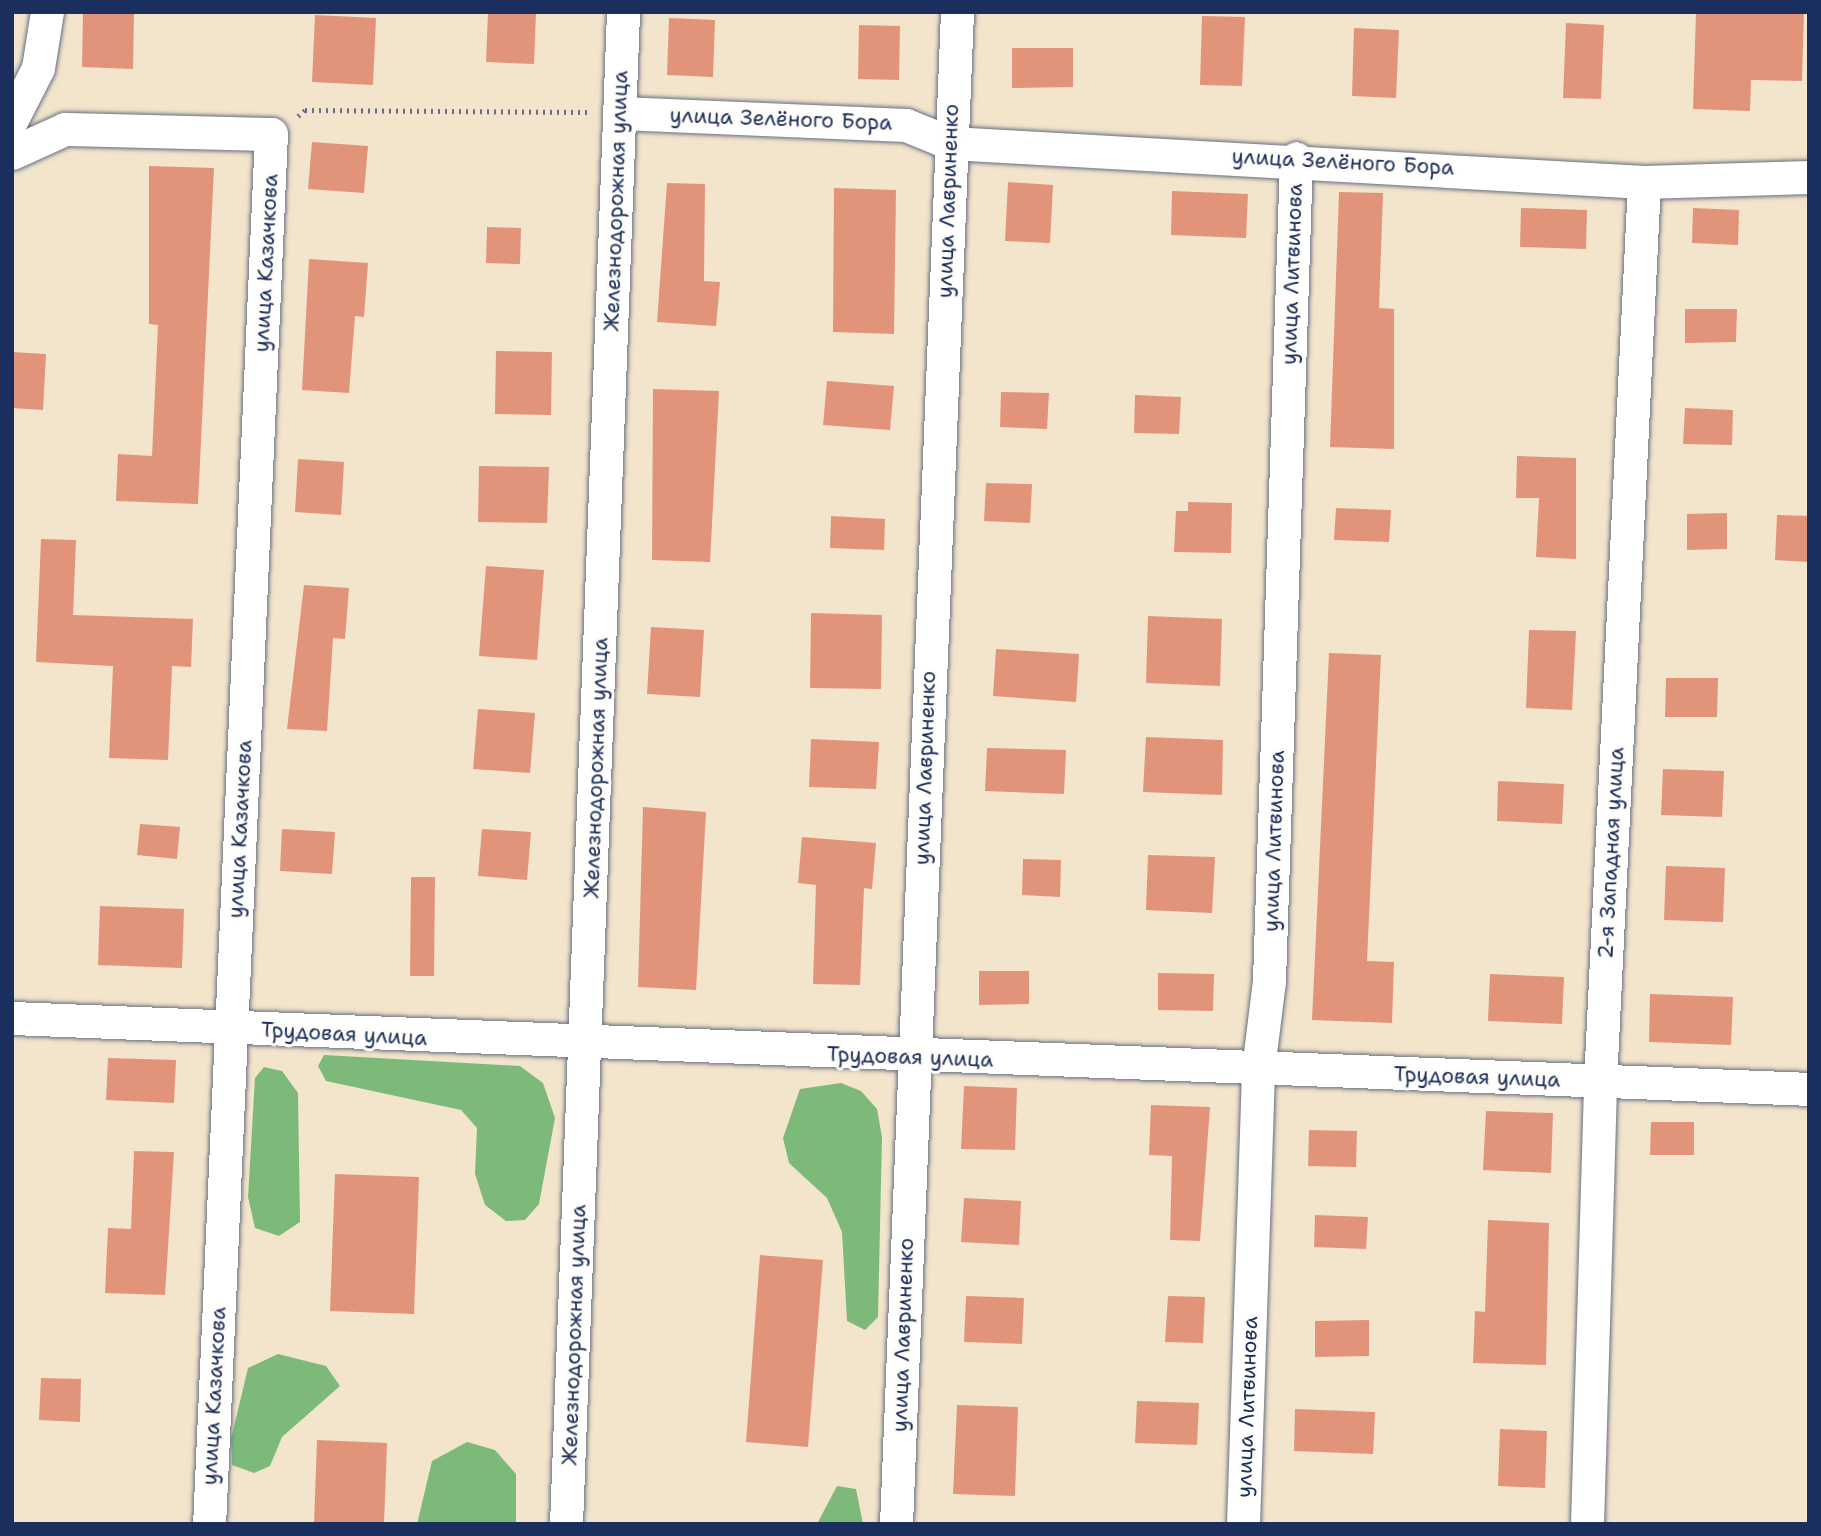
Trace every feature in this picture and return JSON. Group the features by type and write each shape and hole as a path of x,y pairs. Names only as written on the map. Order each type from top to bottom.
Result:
{"street":[{"path":"12,119 38,68 47,12"},
{"name":"Железнодорожная улица","path":"566,1524 623,12"},
{"name":"улица Лавриненко","path":"896,1524 957,12"},
{"name":"улица Зелёного Бора","path":"620,113 906,125 950,143 1296,158 1644,182 1809,177"},
{"path":"12,153 65,129 271,134"},
{"name":"улица Казачкова","path":"209,1524 271,134"},
{"name":"улица Литвинова","path":"1243,1524 1258,1069 1269,981 1296,158"},
{"name":"2-я Западная улица","path":"1587,1524 1600,1082 1644,182"},
{"name":"Трудовая улица","path":"12,1018 586,1045 1809,1089"}],"path":[{"path":"271,134 305,110 620,113"}],"green space":[{"path":"324,1055 520,1066 543,1083 555,1118 539,1204 525,1220 506,1221 485,1205 475,1174 477,1128 461,1110 326,1081 318,1066"},
{"path":"264,1067 282,1071 298,1093 300,1222 279,1236 255,1228 248,1197 255,1078"},
{"path":"841,1083 861,1091 877,1109 882,1137 878,1317 865,1330 847,1321 842,1232 827,1198 789,1163 783,1138 800,1089"},
{"path":"278,1354 326,1366 340,1386 282,1437 270,1466 254,1473 232,1465 231,1439 248,1368"},
{"path":"467,1442 495,1450 516,1474 516,1524 417,1524 432,1461"},
{"path":"837,1486 856,1489 863,1524 817,1524"}],"building":[{"path":"83,12 134,12 133,69 82,67"},
{"path":"488,12 536,12 534,64 486,62"},
{"path":"1696,12 1804,12 1802,81 1751,80 1750,111 1693,109"},
{"path":"315,15 376,18 373,85 312,82"},
{"path":"1202,16 1245,17 1242,86 1200,85"},
{"path":"669,18 715,20 713,77 667,75"},
{"path":"1566,23 1604,25 1601,99 1563,98"},
{"path":"859,25 900,26 899,80 858,79"},
{"path":"1354,28 1399,30 1396,98 1352,96"},
{"path":"1012,48 1073,48 1073,87 1012,88"},
{"path":"312,142 368,146 364,193 308,189"},
{"path":"149,166 214,168 198,504 116,501 118,454 152,456 158,325 149,324"},
{"path":"1008,182 1053,185 1050,243 1005,241"},
{"path":"667,183 705,184 704,281 720,282 716,326 657,322"},
{"path":"834,188 896,190 894,334 833,332"},
{"path":"1172,191 1248,194 1246,238 1171,235"},
{"path":"1339,192 1383,193 1379,308 1394,309 1394,449 1330,447"},
{"path":"1521,208 1587,210 1586,249 1520,247"},
{"path":"1693,208 1739,210 1738,245 1692,243"},
{"path":"487,227 521,228 520,264 486,263"},
{"path":"309,259 368,263 364,317 355,316 349,393 302,390"},
{"path":"1685,309 1737,309 1736,342 1685,343"},
{"path":"496,351 552,352 551,415 495,414"},
{"path":"12,352 46,354 43,410 12,408"},
{"path":"827,381 894,386 890,430 823,425"},
{"path":"653,389 719,391 710,562 652,560"},
{"path":"1001,392 1049,393 1047,429 1000,427"},
{"path":"1135,395 1181,397 1179,434 1134,433"},
{"path":"1685,408 1733,410 1732,445 1683,444"},
{"path":"1517,456 1576,458 1576,559 1536,557 1539,498 1516,498"},
{"path":"298,459 344,462 341,515 295,512"},
{"path":"479,466 549,467 547,523 478,522"},
{"path":"986,483 1032,484 1030,523 984,521"},
{"path":"1188,502 1232,503 1231,553 1174,552 1176,511 1188,511"},
{"path":"1336,508 1391,510 1389,542 1334,540"},
{"path":"1727,513 1727,549 1687,550 1687,514"},
{"path":"1777,515 1809,516 1809,562 1775,560"},
{"path":"831,516 885,519 884,550 830,548"},
{"path":"41,539 76,540 73,615 193,619 191,667 172,666 168,760 109,758 113,666 36,662"},
{"path":"486,566 544,570 537,660 479,656"},
{"path":"304,585 349,588 345,639 333,638 327,731 287,729"},
{"path":"811,613 882,615 881,689 810,688"},
{"path":"1148,616 1222,619 1220,686 1146,683"},
{"path":"651,627 704,630 700,697 647,694"},
{"path":"1529,630 1576,631 1572,710 1526,708"},
{"path":"996,649 1079,654 1076,702 993,696"},
{"path":"1329,653 1381,655 1367,961 1394,962 1392,1023 1312,1020"},
{"path":"1666,678 1718,678 1717,717 1665,717"},
{"path":"478,709 535,713 530,773 473,769"},
{"path":"1146,737 1223,740 1222,795 1143,792"},
{"path":"811,739 879,742 876,789 809,787"},
{"path":"987,748 1066,750 1064,794 985,791"},
{"path":"1663,769 1724,771 1722,817 1661,815"},
{"path":"1498,781 1564,784 1562,824 1497,821"},
{"path":"643,807 706,812 696,990 638,987"},
{"path":"140,824 180,827 177,859 137,855"},
{"path":"282,829 335,832 332,874 280,871"},
{"path":"482,829 531,832 527,880 478,876"},
{"path":"802,837 876,843 872,889 864,888 860,985 813,984 816,885 798,883"},
{"path":"1148,855 1215,857 1212,913 1146,910"},
{"path":"1023,859 1061,860 1060,897 1022,895"},
{"path":"1666,866 1725,868 1723,922 1664,920"},
{"path":"411,877 435,877 434,976 410,976"},
{"path":"100,906 184,909 182,968 98,965"},
{"path":"979,971 1029,971 1029,1004 979,1005"},
{"path":"1158,973 1214,974 1213,1011 1158,1010"},
{"path":"1490,974 1564,977 1562,1024 1488,1021"},
{"path":"1650,994 1733,997 1731,1045 1649,1042"},
{"path":"108,1058 176,1060 174,1103 106,1100"},
{"path":"964,1086 1017,1088 1015,1150 961,1149"},
{"path":"1151,1105 1210,1107 1200,1241 1170,1240 1172,1156 1149,1155"},
{"path":"1486,1111 1553,1113 1551,1173 1483,1170"},
{"path":"1651,1122 1694,1122 1694,1155 1650,1155"},
{"path":"1309,1130 1357,1131 1356,1167 1308,1166"},
{"path":"134,1151 174,1152 165,1295 105,1293 108,1228 131,1229"},
{"path":"335,1174 419,1177 414,1314 330,1311"},
{"path":"964,1198 1021,1201 1019,1245 961,1242"},
{"path":"1315,1215 1368,1217 1366,1249 1314,1247"},
{"path":"1488,1220 1549,1223 1546,1365 1473,1363 1475,1311 1485,1312"},
{"path":"760,1255 823,1260 808,1447 746,1442"},
{"path":"966,1296 1024,1298 1022,1344 964,1342"},
{"path":"1168,1296 1205,1297 1203,1343 1165,1342"},
{"path":"1369,1320 1369,1356 1315,1357 1315,1321"},
{"path":"41,1378 81,1379 80,1422 39,1420"},
{"path":"1137,1401 1199,1403 1197,1445 1135,1443"},
{"path":"957,1405 1018,1407 1015,1496 953,1494"},
{"path":"1295,1409 1375,1412 1373,1454 1294,1451"},
{"path":"1500,1429 1547,1431 1545,1488 1498,1486"},
{"path":"317,1440 387,1443 384,1524 314,1524"}]}
